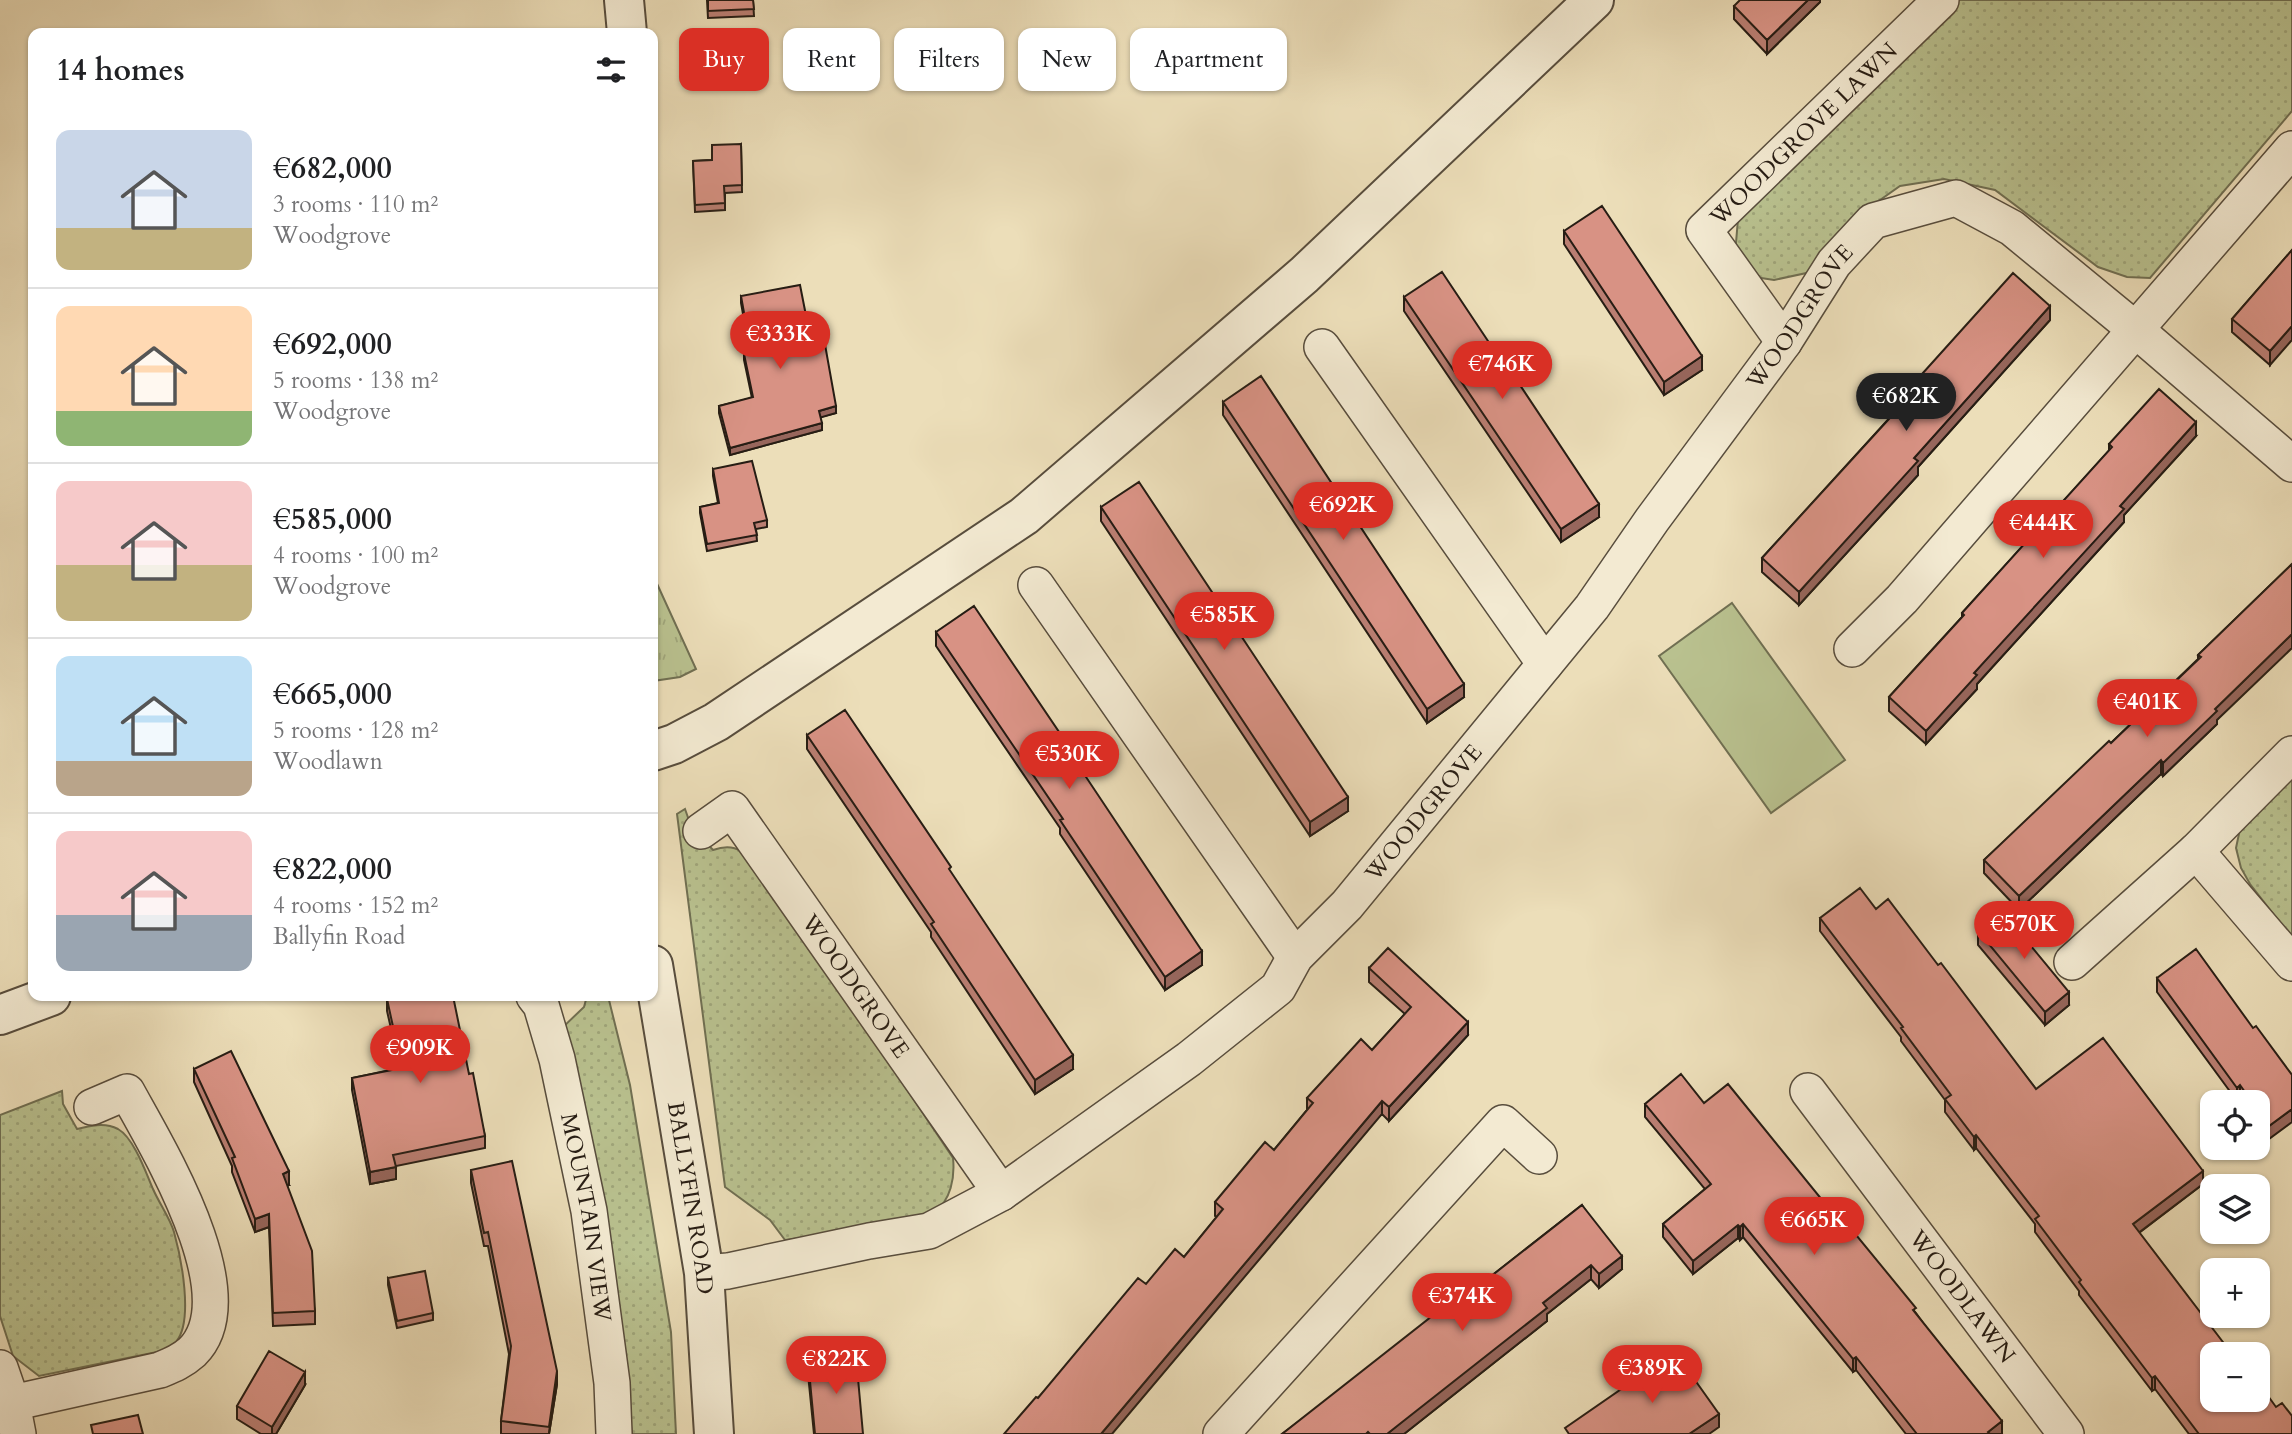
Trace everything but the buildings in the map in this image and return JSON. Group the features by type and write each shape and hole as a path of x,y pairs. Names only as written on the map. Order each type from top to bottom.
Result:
{"street":[{"path":"624,0 627,28"},
{"path":"658,749 716,722 1024,516 1304,275 1594,0"},
{"name":"WOODGROVE LAWN","path":"1784,342 1704,230 1941,0"},
{"path":"1852,649 1902,599 2292,149"},
{"name":"WOODGROVE","path":"704,1273 728,1271 929,1231 1001,1193 1189,1059 1278,988 1295,957 1347,905 1592,607 1652,520 1784,342 1834,263 1873,221 1956,198 2012,228 2292,464"},
{"path":"1322,347 1545,664"},
{"path":"1036,585 1295,957"},
{"path":"2072,962 2196,851 2292,754"},
{"name":"WOODGROVE","path":"701,831 732,809 1001,1193"},
{"path":"2196,851 2292,963"},
{"name":"BALLYFIN ROAD","path":"658,995 704,1273 714,1434"},
{"path":"0,1015 38,1001"},
{"name":"MOUNTAIN VIEW","path":"544,1001 589,1211 612,1383 614,1434"},
{"name":"WOODLAWN","path":"1808,1091 2066,1434"},
{"path":"0,1368 15,1418 180,1362 193,1351 208,1324 211,1301 201,1242 166,1163 127,1092 92,1107"},
{"path":"1221,1434 1503,1123 1539,1156"}],"green space":[{"path":"1956,0 2292,0 2292,111 2150,278 2127,277 2098,267 1995,190 1944,179 1900,186 1856,217 1811,272 1774,280 1755,277 1735,255 1738,219"},
{"path":"658,586 696,669 680,677 658,680"},
{"path":"1732,603 1845,760 1771,813 1659,656"},
{"path":"2292,771 2292,938 2250,884 2241,868 2236,848 2240,829"},
{"path":"685,809 691,826 713,850 734,848 753,860 953,1158 951,1188 944,1202 934,1212 922,1218 885,1227 785,1240 770,1220 725,1187 677,814"},
{"path":"586,1001 609,1001 630,1085 671,1332 676,1434 632,1434 627,1392 562,1028 584,1007"},
{"path":"62,1091 63,1104 77,1129 98,1125 113,1127 124,1134 134,1148 174,1232 184,1288 184,1319 176,1342 162,1351 39,1376 13,1356 0,1316 0,1115"}]}
